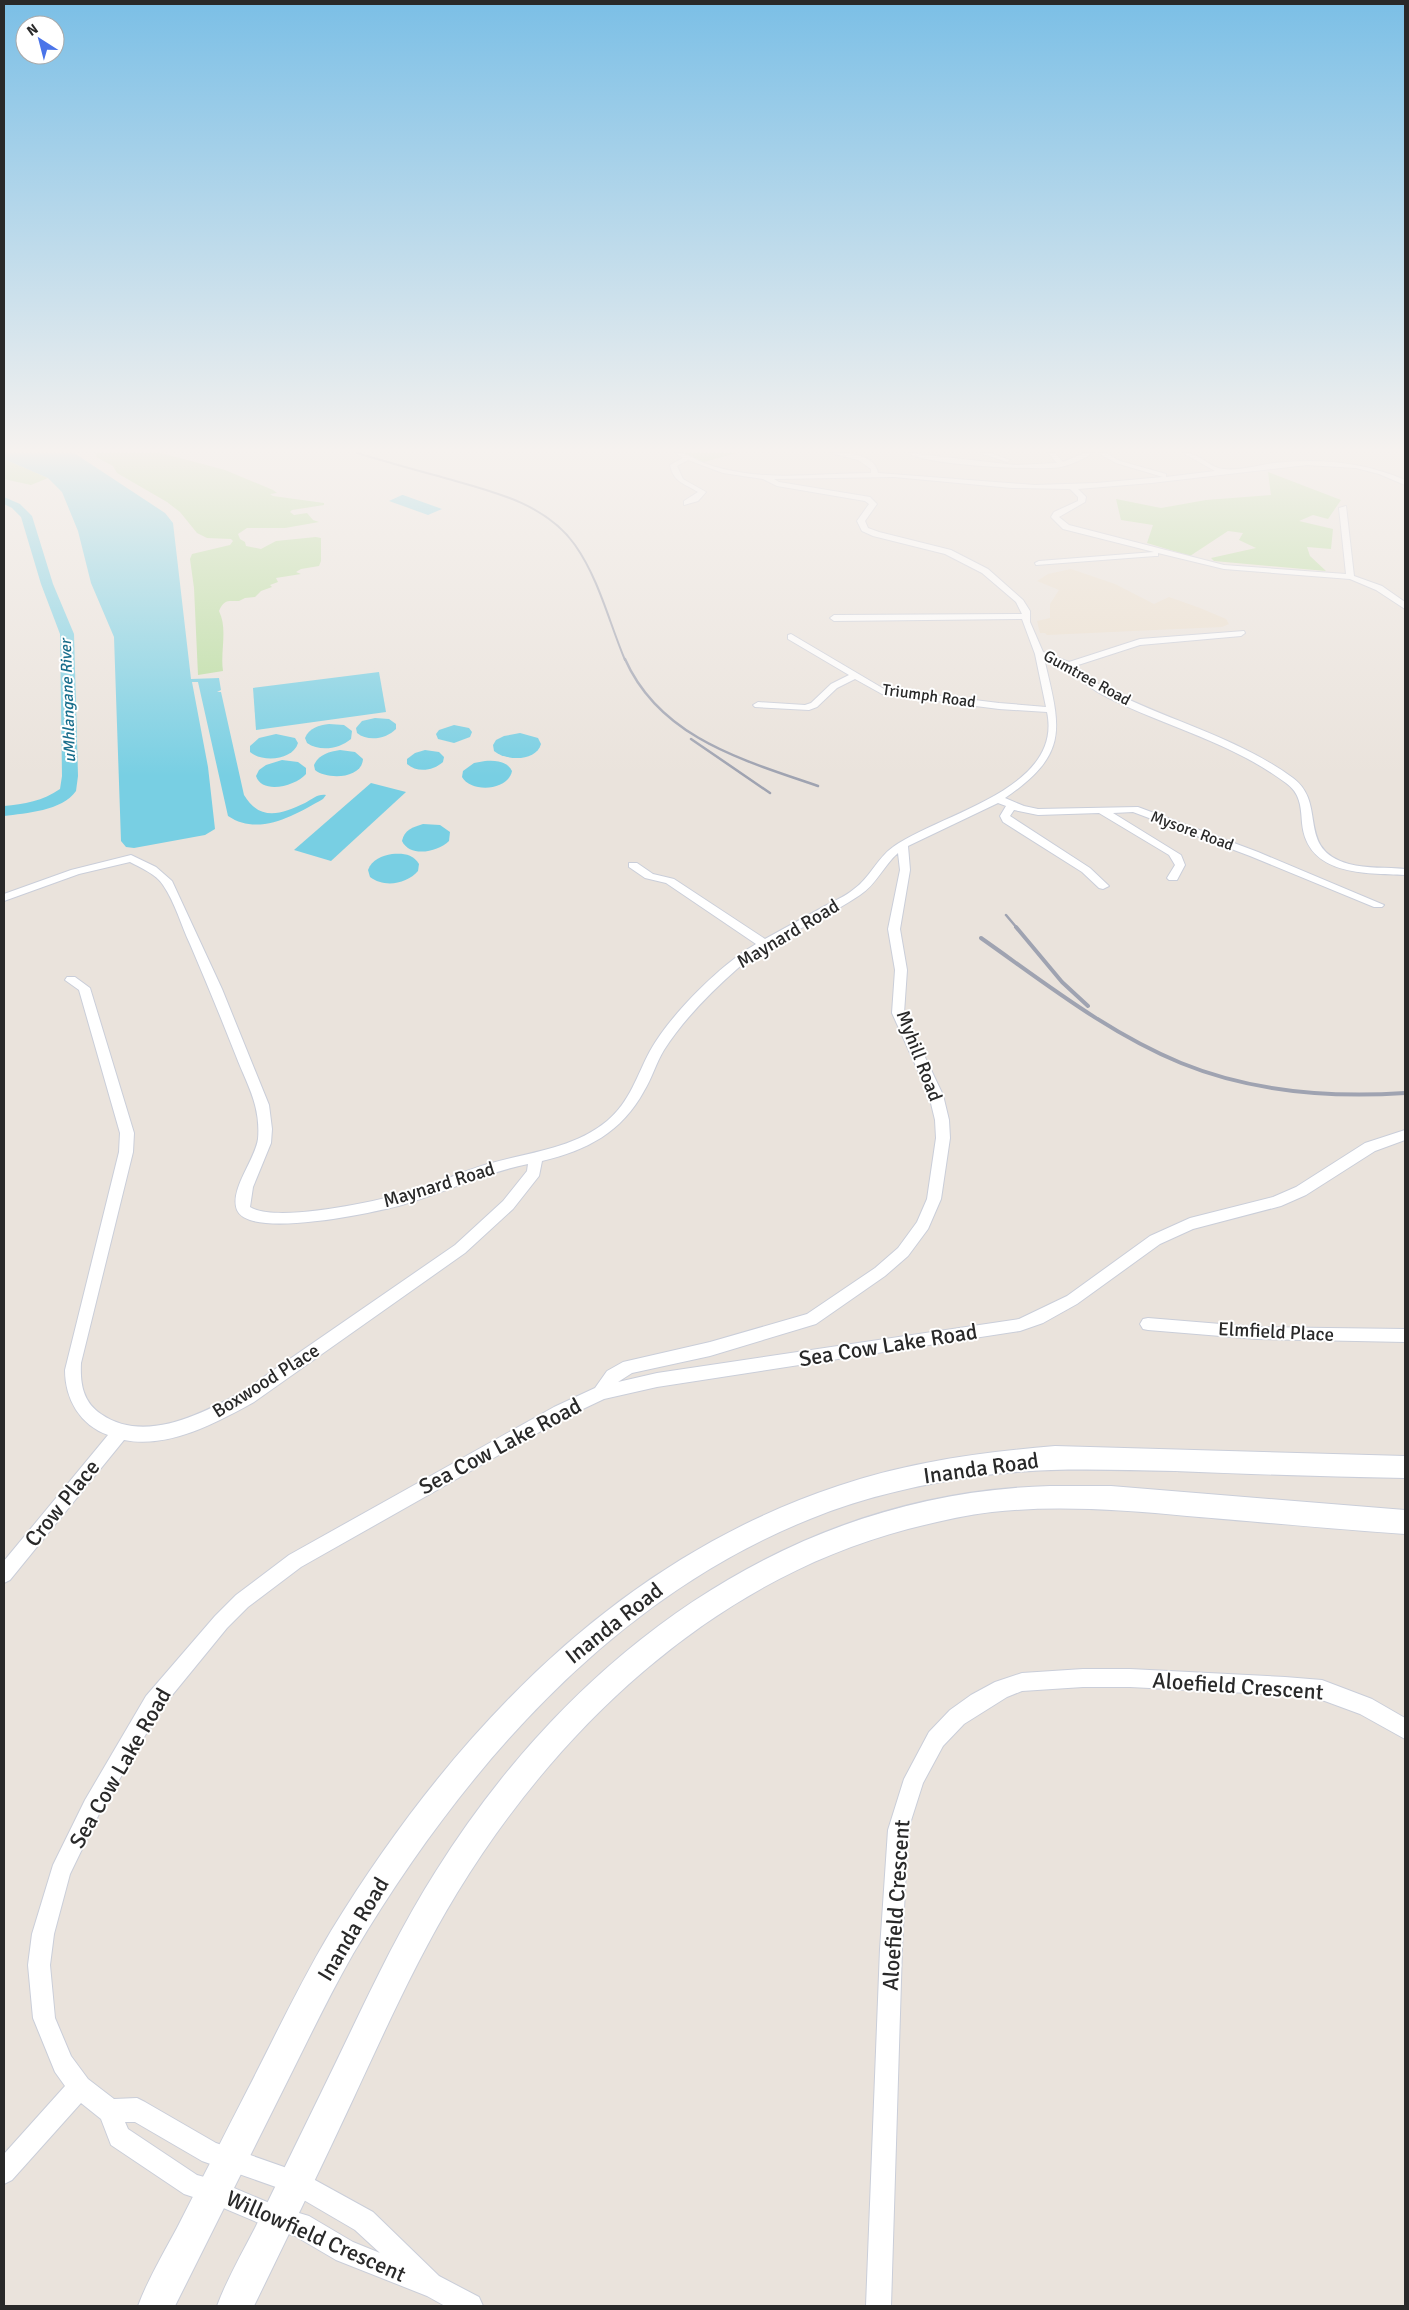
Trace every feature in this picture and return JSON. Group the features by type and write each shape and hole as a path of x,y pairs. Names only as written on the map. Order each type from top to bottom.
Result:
{"main road":[{"name":"Inanda Road","path":"156,2306 342,1943 421,1822 498,1727 533,1691 579,1647 637,1602 676,1575 728,1545 777,1521 834,1500 891,1483 1004,1460 1055,1457 1405,1467"},
{"name":"Inanda Road","path":"236,2306 412,1941 448,1879 522,1772 570,1718 618,1675 701,1608 752,1578 802,1553 853,1532 951,1506 1011,1499 1111,1498 1405,1522"}],"street":[{"name":"Gumtree Road","path":"966,561 980,568 1019,600 1026,611 1028,628 1040,654 1052,657 1103,691 1234,748 1292,783 1303,795 1308,832 1312,842 1328,859 1355,868 1405,872"},
{"path":"1039,563 1067,561"},
{"path":"1199,561 1230,568 1350,577 1389,593 1405,606"},
{"path":"1348,561 1350,577"},
{"path":"834,618 1026,616"},
{"path":"1067,666 1140,642 1240,633"},
{"name":"Triumph Road","path":"791,637 877,689 888,692 1052,710"},
{"path":"903,845 998,799 1024,781 1045,757 1052,739 1052,710 1040,654"},
{"path":"758,705 806,708 814,705 834,686 854,676"},
{"name":"Mysore Road","path":"998,799 1012,806 1038,812 1129,809 1139,811 1254,854 1378,905"},
{"path":"1012,806 1005,816 1007,820 1086,870 1103,886"},
{"path":"1101,810 1173,853 1180,865 1173,878"},
{"name":"Maynard Road","path":"4,898 75,872 131,858 152,869 168,883 216,989 262,1105 265,1123 264,1142 243,1194 242,1204 248,1214 262,1219 301,1218 388,1203 490,1169 554,1155 577,1146 599,1134 622,1116 634,1100 660,1046 712,987 746,955 858,892 866,885 888,854 903,845"},
{"name":"Myhill Road","path":"601,1393 614,1376 629,1367 710,1349 811,1319 827,1310 880,1272 903,1252 924,1225 934,1199 943,1138 942,1120 936,1095 898,1013 901,970 894,929 905,870 903,845"},
{"path":"633,865 649,876 670,881 765,945"},
{"name":"Boxwood Place","path":"71,980 84,988 127,1133 126,1152 73,1363 72,1379 76,1396 84,1410 96,1422 120,1432 134,1434 153,1433 199,1422 223,1411 277,1378 428,1273 472,1239 508,1205 526,1183 534,1172 535,1159"},
{"name":"Sea Cow Lake Road","path":"80,2088 63,2064 44,2018 40,1991 39,1965 43,1934 64,1864 92,1807 153,1702 221,1622 242,1601 295,1561 560,1412 601,1393 657,1380 1020,1324 1038,1318 1072,1300 1154,1240 1190,1224 1276,1202 1301,1191 1353,1156 1405,1135"},
{"name":"Elmfield Place","path":"1148,1324 1258,1333 1405,1336"},
{"name":"Crow Place","path":"4,1574 120,1432"},
{"name":"Aloefield Crescent","path":"878,2306 891,1949 898,1830 914,1779 936,1739 956,1717 1002,1689 1022,1682 1083,1678 1130,1678 1285,1686 1322,1690 1366,1706 1405,1729"},
{"path":"4,2172 24,2146 80,2088 110,2111"},
{"name":"Willowfield Crescent","path":"435,2287 364,2222 296,2182 210,2153 136,2110 110,2111 119,2137 192,2186 215,2192 278,2219 300,2224 345,2251 435,2287 470,2306"}],"shaded area":[{"path":"1071,569 1115,584 1154,604 1169,597 1226,619 1229,624 1222,627 1047,635 1040,633 1037,621 1050,618 1050,604 1059,590 1037,581 1048,574"}],"green space":[{"path":"190,561 321,561 319,566 301,569 296,572 301,574 276,578 278,582 270,585 272,587 261,591 255,597 223,604 219,611 223,625 223,671 198,675 194,588"},
{"path":"1214,561 1315,561 1326,571"}],"water":[{"path":"85,561 177,561 191,679 219,678 221,690 217,692 221,692 244,795 257,809 271,813 279,813 318,796 326,795 323,799 289,817 264,824 240,822 228,816 198,682 192,682 208,767 215,829 205,835 134,848 126,847 121,841 114,637 91,583"},
{"path":"379,672 386,712 256,730 253,688"},
{"path":"375,718 389,719 396,724 396,729 387,735 377,738 366,738 357,733 356,728 362,721"},
{"path":"329,724 344,725 352,731 351,739 341,745 329,748 318,748 307,743 305,738 312,729"},
{"path":"454,725 469,728 472,732 470,737 454,743 438,739 436,734 439,730"},
{"path":"520,733 538,738 541,744 538,750 527,757 520,758 506,757 494,751 493,745 496,740 504,736"},
{"path":"276,734 295,738 298,743 295,749 277,758 262,758 250,752 250,746 259,738"},
{"path":"340,750 355,752 363,759 357,771 343,776 335,776 315,770 314,765 316,761 322,756"},
{"path":"425,750 439,752 444,757 443,762 425,770 415,769 407,764 407,759 415,753"},
{"path":"282,760 298,762 306,768 306,774 295,782 280,787 272,787 259,782 256,776 259,770 266,765"},
{"path":"497,761 507,765 512,771 509,778 504,783 489,788 473,786 462,777 463,771 474,763"},
{"path":"371,783 406,792 331,861 294,850"},
{"path":"423,824 440,825 450,832 449,841 438,848 424,852 411,850 402,841 403,837 412,828"},
{"path":"392,854 411,856 419,864 418,871 408,879 395,883 382,883 370,877 368,870 372,863 381,857"}],"waterway":[{"name":"uMhlangane River","path":"4,811 38,806 54,800 68,791 70,776 67,634 40,561"}],"railway":[{"path":"585,561 597,586 625,660"},
{"path":"625,659 640,686 659,709 682,727 706,742 733,755 818,786"},
{"path":"691,739 770,793"},
{"path":"1006,915 1017,928"},
{"path":"1016,927 1062,982 1088,1006"},
{"path":"981,938 1078,1006 1128,1037 1154,1051 1208,1073 1235,1081 1291,1091 1348,1094 1405,1093"}]}
